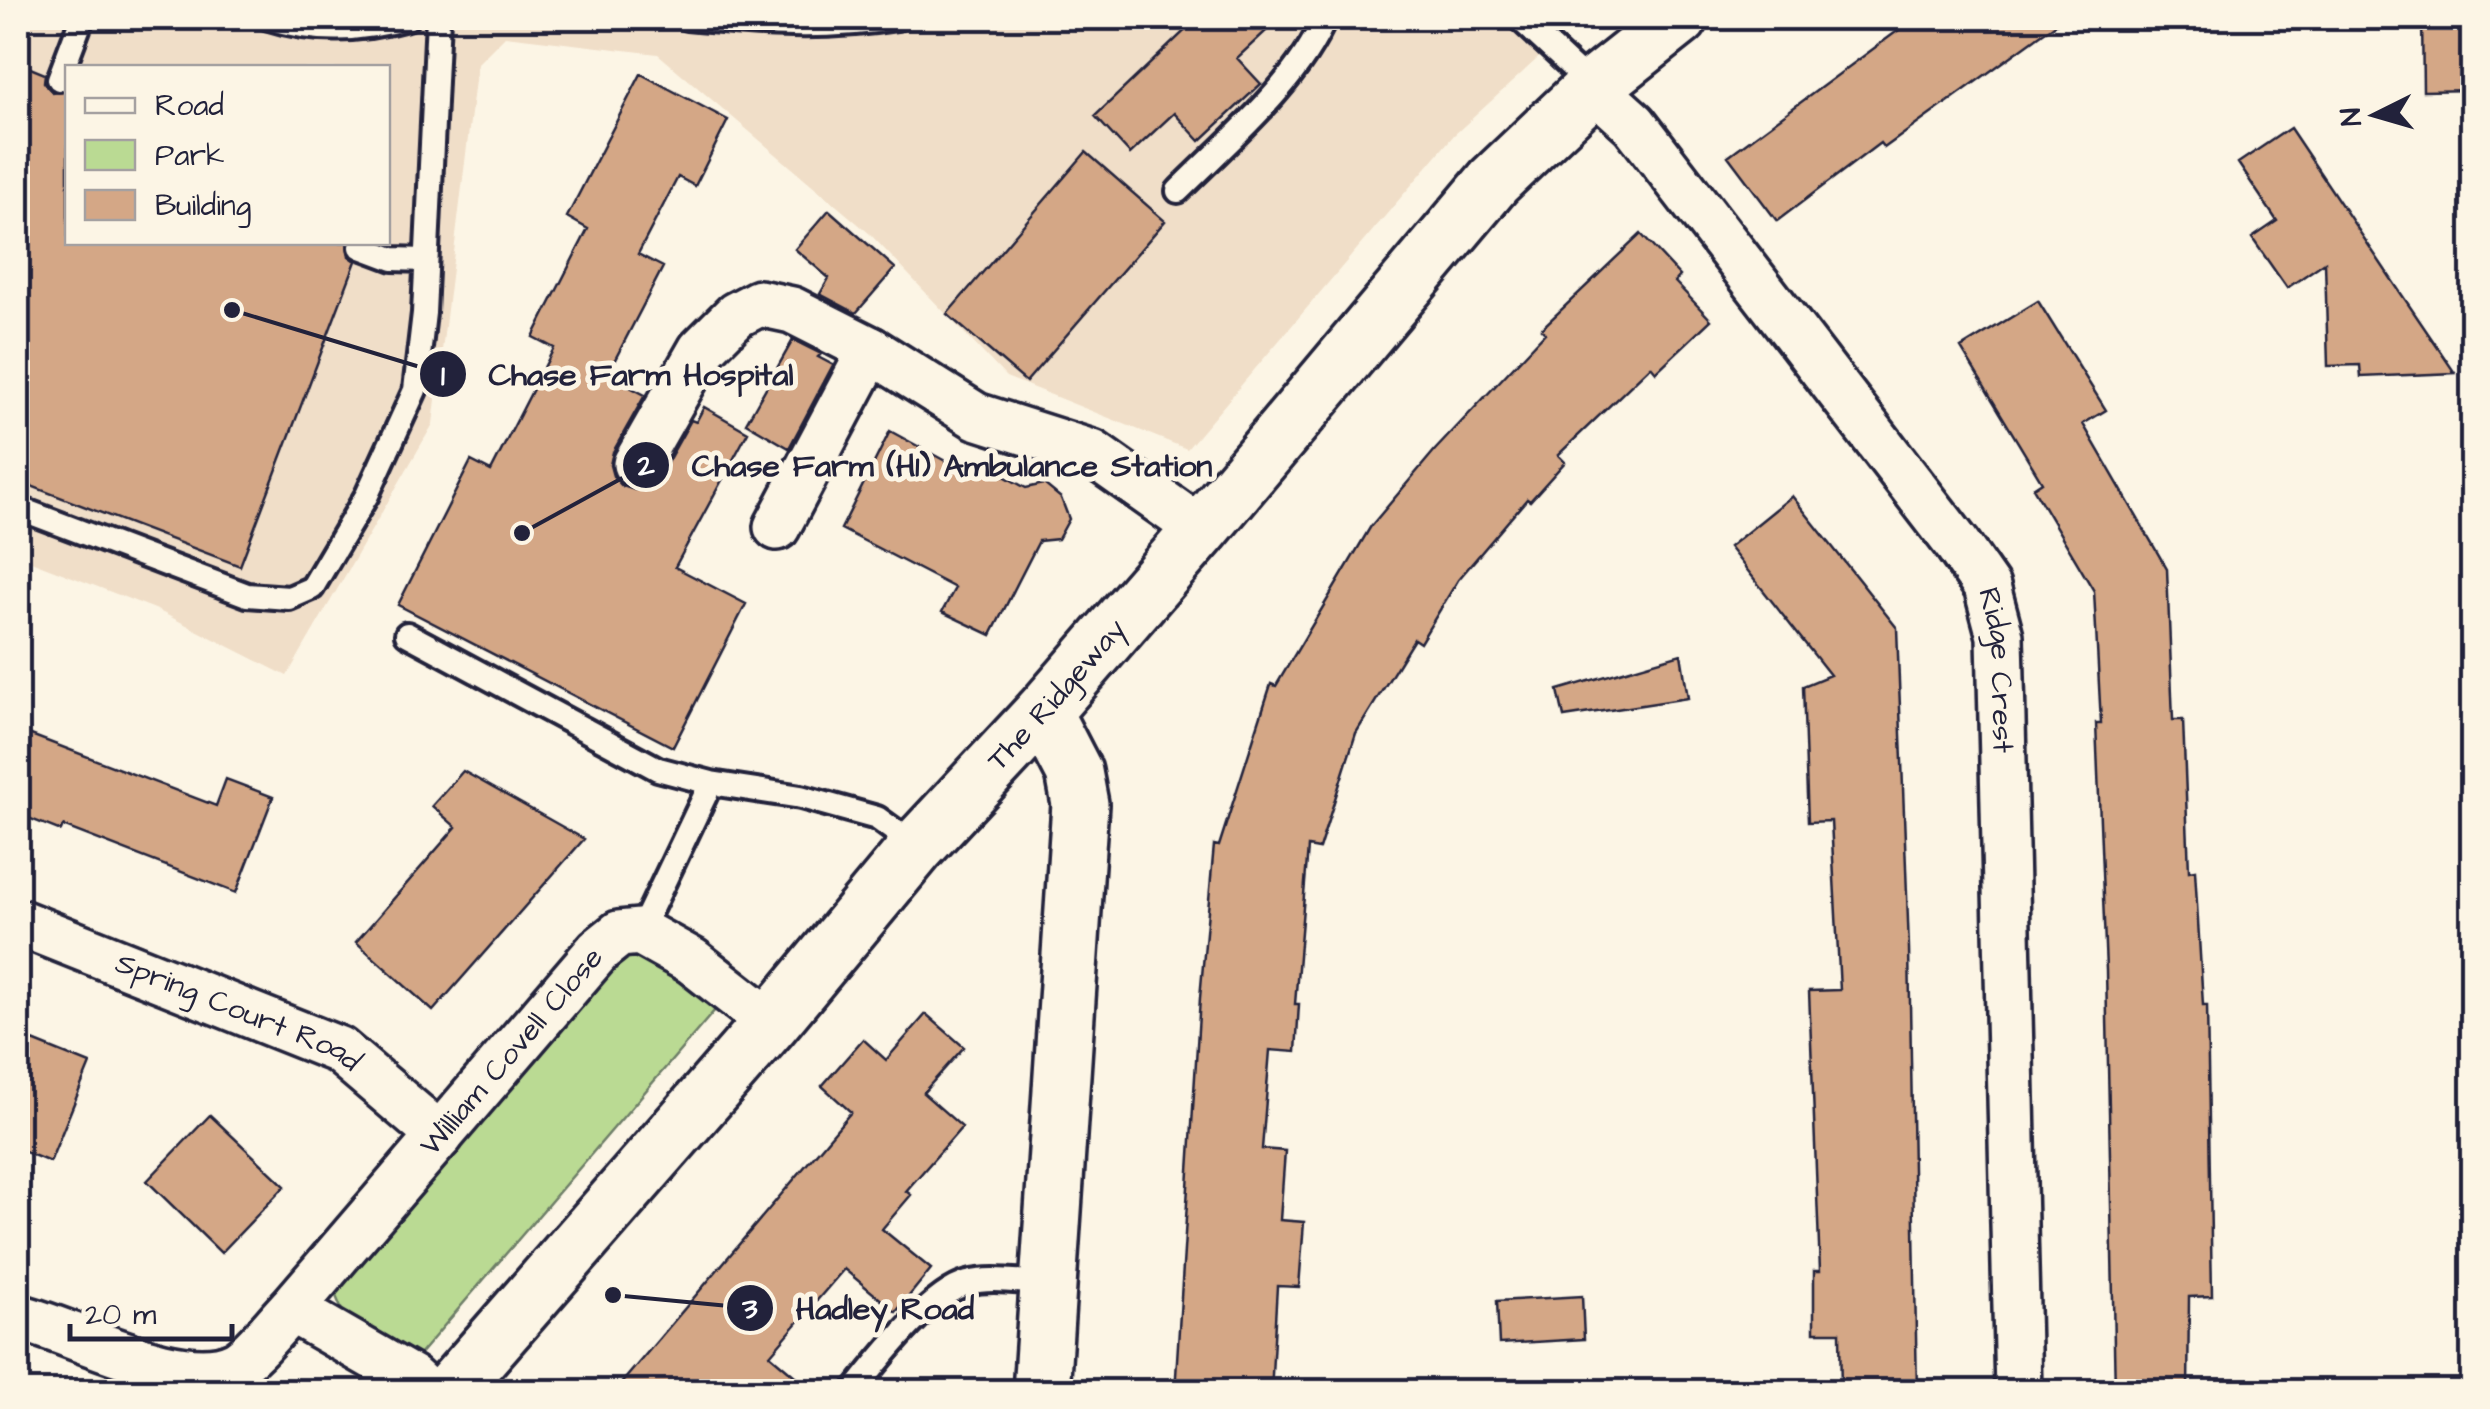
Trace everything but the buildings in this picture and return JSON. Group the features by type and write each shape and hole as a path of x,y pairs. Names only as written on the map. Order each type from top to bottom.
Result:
{"main road":[{"name":"The Ridgeway","path":"449,1392 771,1023 917,847 1043,712 1201,530 1494,181 1593,87 1680,18"},
{"path":"1041,1392 1080,804 1074,772 1043,712"}],"street":[{"name":"Ridge Crest","path":"1593,87 1634,124 1958,544 1987,587 2000,636 2018,1392"},
{"path":"636,464 701,350 736,314 759,303 792,310 871,350 976,416 1092,453 1201,530"},
{"path":"777,527 871,350"},
{"name":"Spring Court Road","path":"18,922 339,1050 440,1136"},
{"name":"William Covell Close","path":"18,1318 159,1366 204,1372 238,1364 291,1308 599,950 620,934 640,932 692,961 771,1023"},
{"path":"291,1308 410,1378 426,1392"}],"lane":[{"path":"59,79 82,18"},
{"path":"269,18 298,27 337,30 372,28 408,18"},
{"path":"18,508 247,595 289,598 312,588 367,495 414,390 424,314 438,18"},
{"path":"687,18 758,25 845,26 896,18"},
{"path":"1178,191 1268,101 1318,34 1325,18"},
{"path":"1518,18 1593,87"},
{"path":"361,247 393,259 425,260"},
{"path":"407,634 658,770 801,797 877,818 917,847"},
{"path":"640,932 711,783"},
{"path":"853,1392 891,1345 950,1290 971,1282 1048,1283"}],"shaded area":[{"path":"18,18 1582,18 1454,135 1187,449 1006,377 870,234 658,54 505,36 477,64 433,424 287,676 155,609 18,556"}],"green space":[{"path":"629,950 721,1003 419,1355 343,1313 336,1296 340,1280 614,961"}],"place":[{"name":"Chase Farm Hospital","path":"232,310"},
{"name":"Chase Farm (H1) Ambulance Station","path":"522,533"},
{"name":"Hadley Road","path":"613,1295"}]}
